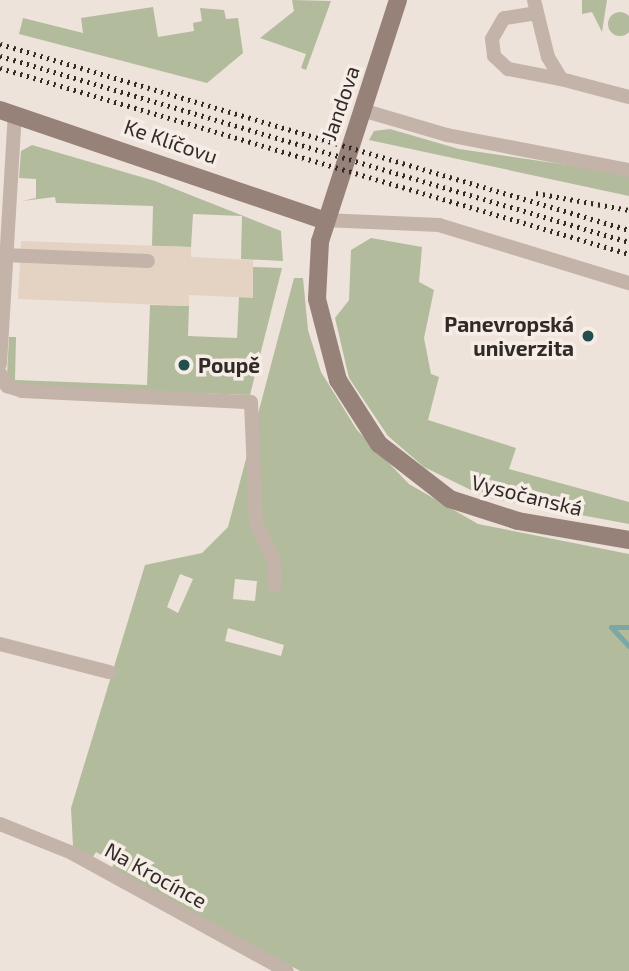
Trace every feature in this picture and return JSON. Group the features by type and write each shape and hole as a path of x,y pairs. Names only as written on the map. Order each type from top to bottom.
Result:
{"main road":[{"name":"Jandova","path":"324,220 398,0"},
{"name":"Ke Klíčovu","path":"8,112 324,220"},
{"name":"Vysočanská","path":"324,220 317,299 327,351 347,399 379,443 450,499 518,521 629,541"}],"street":[{"path":"561,79 548,57 536,7 504,18 492,39 494,56 508,69 561,79 629,97"},
{"path":"362,110 447,135 629,170"},
{"path":"0,364 8,112"},
{"path":"324,220 439,225 629,283"},
{"path":"4,255 148,261"},
{"path":"0,373 7,386 22,391 251,402 256,523 274,562 275,585"},
{"path":"0,644 109,672"},
{"name":"Na Krocínce","path":"0,824 72,852 286,971"}],"green space":[{"path":"292,0 331,1 306,70 301,68 306,54 260,38 294,11"},
{"path":"582,0 607,0 602,32 592,12 582,14"},
{"path":"153,7 158,37 194,31 193,23 202,21 200,8 224,10 226,19 238,18 243,53 207,83 19,34 23,18 83,33 81,18"},
{"path":"620,12 628,16 632,24 628,32 620,36 612,32 608,24 612,16"},
{"path":"390,129 459,149 629,174 629,196 369,140 374,131"},
{"path":"32,145 155,181 281,231 283,261 241,259 242,216 193,214 191,247 152,246 153,206 56,203 55,197 22,201 36,198 36,179 19,178 21,151"},
{"path":"371,238 422,247 419,282 434,290 424,338 431,374 439,377 428,420 516,448 509,469 629,502 629,524 485,497 424,467 388,436 349,378 335,318 349,300 351,250"},
{"path":"253,267 282,268 250,395 17,386 7,376 9,337 16,337 15,380 147,385 150,305 189,306 188,336 237,338 239,297 252,297"},
{"path":"294,278 303,278 308,330 321,372 357,430 409,484 478,524 629,554 629,971 300,971 112,868 114,862 96,852 93,857 73,846 71,808 145,565 202,553 228,527","holes":["180,574 193,579 178,613 167,607","235,579 257,581 255,601 233,599","228,628 284,645 281,656 225,641"]}],"shaded area":[{"path":"21,241 191,247 191,257 253,260 253,298 189,295 189,306 18,299"}],"waterway":[{"path":"611,627 629,646"},
{"path":"611,627 629,627"}],"railway":[{"path":"0,44 629,230"},
{"path":"0,56 629,242"},
{"path":"0,68 629,254"},
{"path":"536,193 629,210"}],"place":[{"name":"Panevropská univerzita","path":"588,336"},
{"name":"Poupě","path":"184,365"}]}
